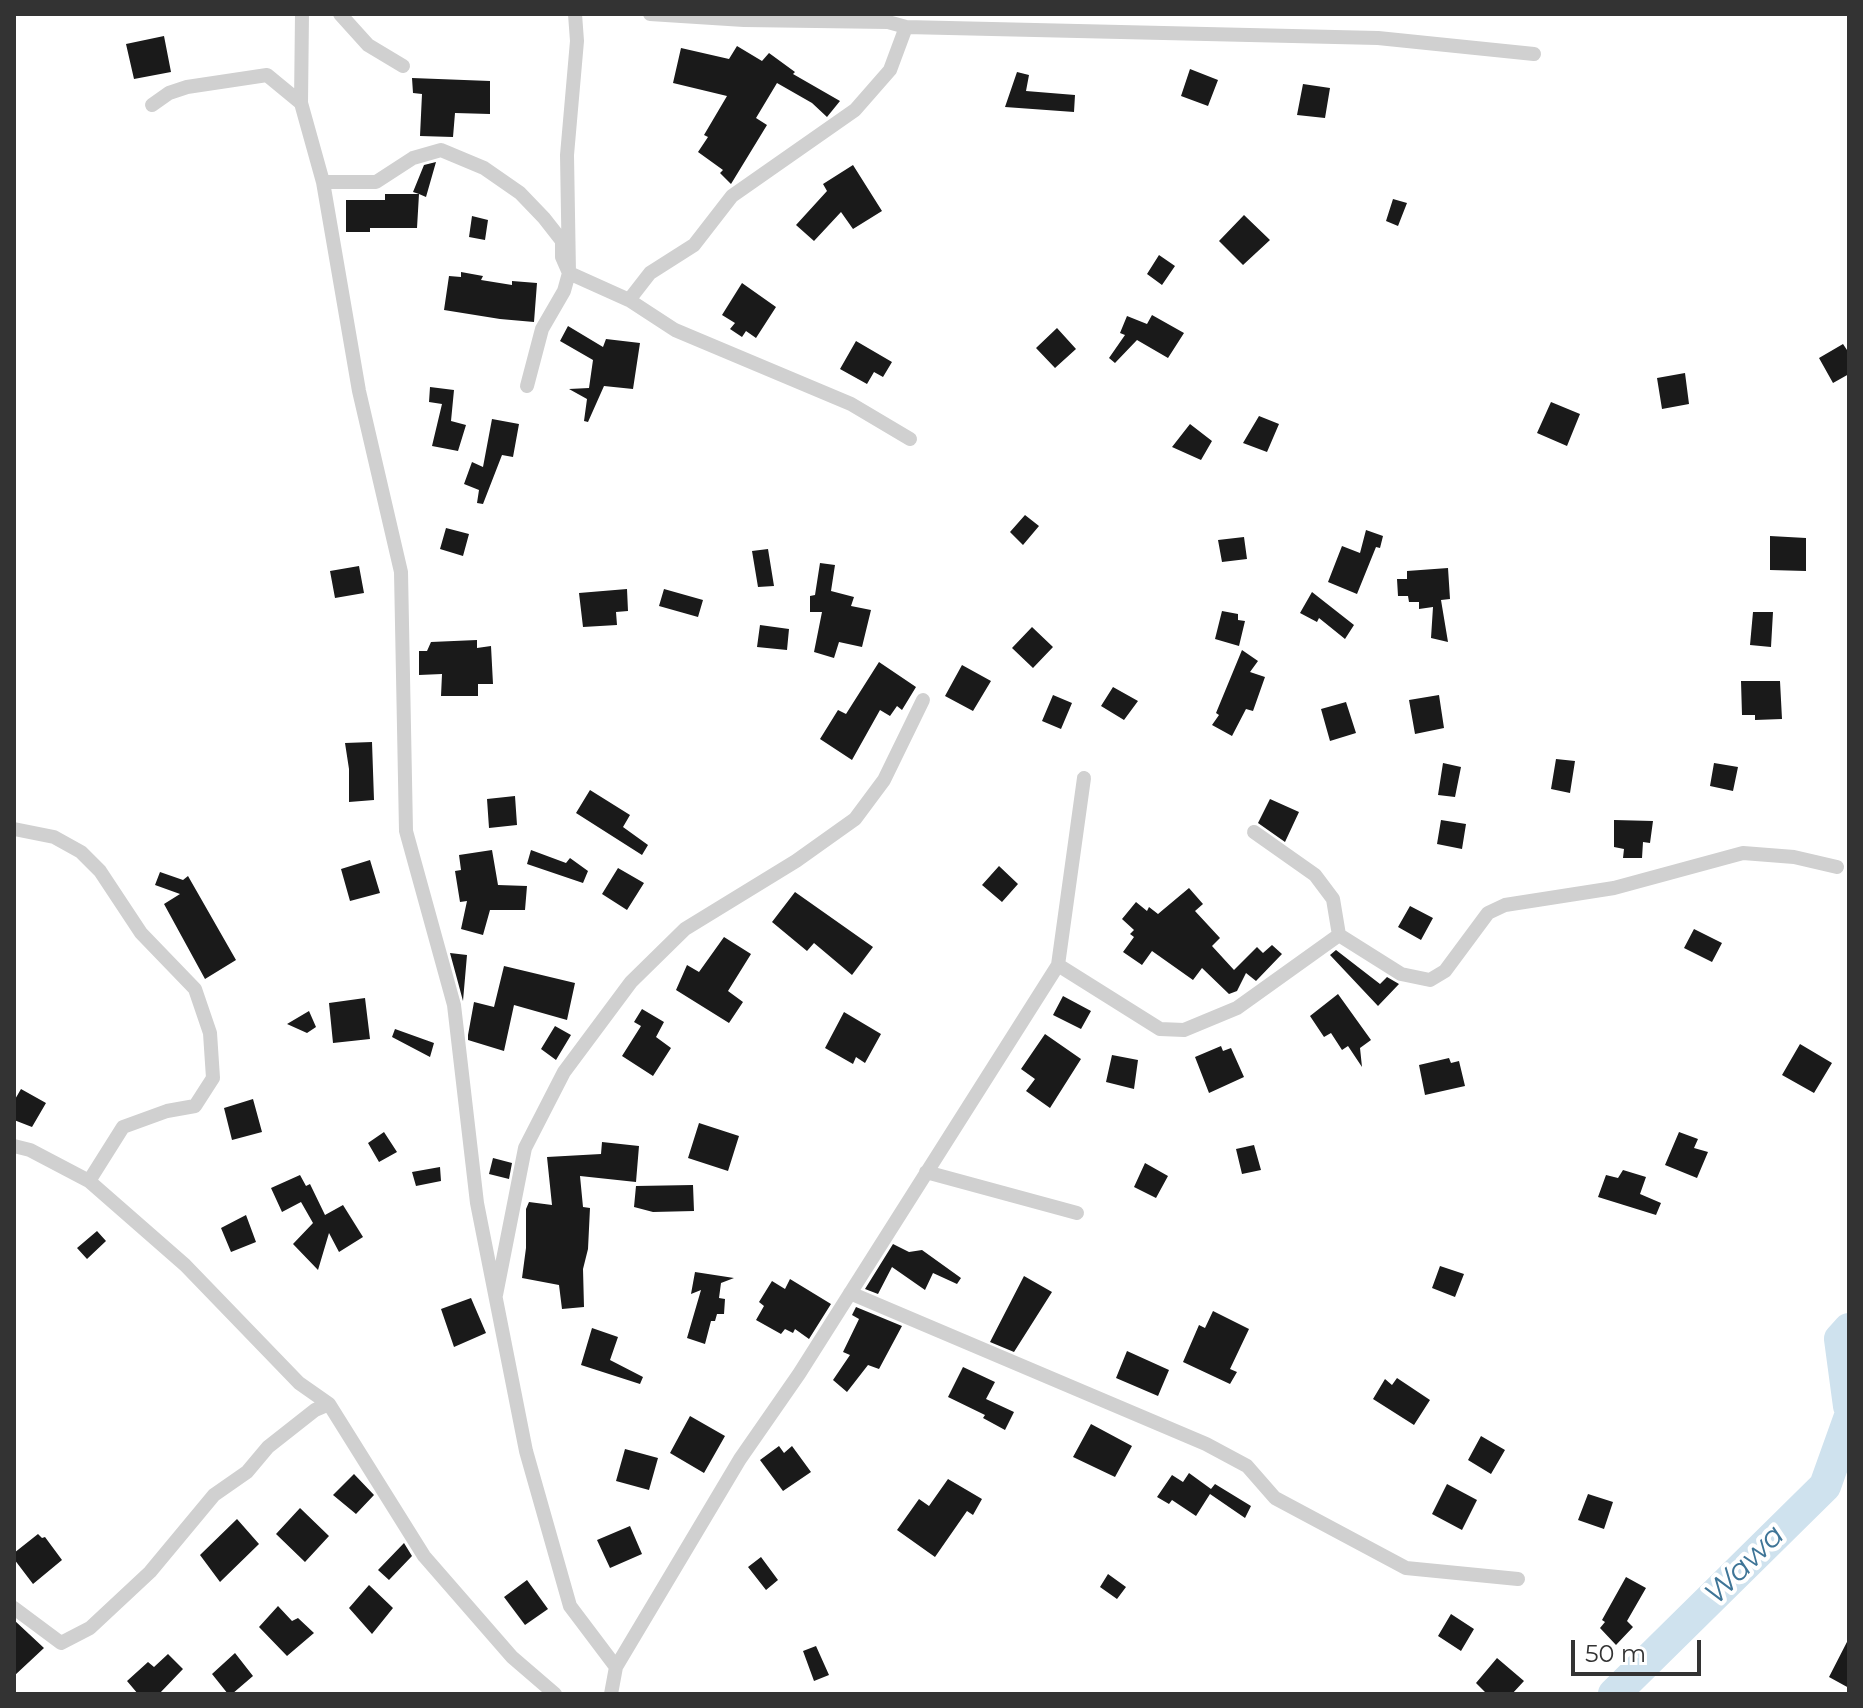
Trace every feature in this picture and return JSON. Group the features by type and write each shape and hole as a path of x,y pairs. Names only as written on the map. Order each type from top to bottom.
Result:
{"street":[{"path":"302,14 301,103 323,182 359,391 401,572 406,831 454,1005 477,1203 495,1303 526,1451 570,1606 616,1667"},
{"path":"340,14 368,45 403,66"},
{"path":"527,386 542,329 564,291 569,273 567,155 577,41 575,14"},
{"path":"650,14 744,20 888,22 906,27 1378,38 1534,54"},
{"path":"629,300 650,273 694,245 732,196 855,110 890,70 906,27"},
{"path":"152,105 169,93 187,87 267,75 301,103"},
{"path":"323,182 376,182 413,158 441,150 484,168 520,193 562,241 562,257 569,273 629,300 675,330 851,404 910,439"},
{"path":"495,1303 525,1148 564,1072 631,982 685,929 796,861 855,819 884,780 923,700"},
{"path":"611,1694 616,1667 740,1459 799,1374 1058,965 1084,778"},
{"path":"14,829 54,837 81,852 100,871 141,933 195,989 210,1033 213,1078 195,1106 167,1111 123,1127 89,1181"},
{"path":"1254,832 1315,875 1333,899 1339,935 1401,974 1430,980 1445,971 1488,913 1505,905 1614,888 1743,853 1794,857 1837,867"},
{"path":"1058,965 1160,1029 1184,1030 1237,1008 1339,935"},
{"path":"14,1146 30,1150 89,1181 185,1265 299,1383 329,1404 424,1556 512,1657 555,1694"},
{"path":"926,1172 1077,1213"},
{"path":"850,1293 1206,1444 1247,1466 1275,1498 1406,1568 1518,1579"},
{"path":"14,1608 61,1643 90,1628 150,1572 214,1495 247,1472 268,1447 315,1410 329,1404"}],"building":[{"path":"164,36 171,72 134,79 126,44"},
{"path":"737,46 762,61 769,53 795,72 793,74 840,101 827,117 812,103 777,83 756,118 767,125 731,184 720,173 723,170 698,152 708,137 704,135 727,96 673,83 681,48 729,59"},
{"path":"1190,69 1218,80 1208,106 1181,96"},
{"path":"1017,72 1029,75 1026,91 1075,95 1074,112 1005,107"},
{"path":"412,78 490,81 490,114 455,113 453,137 420,136 422,94 413,93"},
{"path":"1303,84 1330,88 1325,118 1297,115"},
{"path":"436,162 426,197 413,192 424,165"},
{"path":"853,165 882,211 853,229 841,212 814,241 796,225 827,191 823,184"},
{"path":"385,194 419,194 417,228 370,228 370,232 346,232 346,200 385,200"},
{"path":"1393,199 1407,203 1398,226 1386,221"},
{"path":"1244,215 1270,240 1243,265 1219,241"},
{"path":"472,216 488,220 485,240 469,237"},
{"path":"1159,255 1175,266 1162,285 1147,274"},
{"path":"461,272 483,276 481,280 512,285 512,281 537,283 534,322 444,310 449,276 461,277"},
{"path":"742,283 776,307 756,338 746,331 742,337 730,329 735,323 722,315"},
{"path":"1152,315 1184,333 1168,358 1137,340 1115,363 1109,358 1125,335 1120,333 1127,316 1147,324"},
{"path":"568,326 603,347 606,339 640,343 633,389 604,386 588,422 584,421 587,399 569,389 589,388 593,360 560,341"},
{"path":"1057,328 1076,349 1055,368 1036,348"},
{"path":"856,341 892,362 883,377 874,372 867,384 840,369"},
{"path":"1843,344 1849,353 1849,374 1833,383 1819,358"},
{"path":"1685,373 1689,404 1662,409 1657,378"},
{"path":"430,387 454,390 451,421 466,425 458,451 432,446 442,404 429,402"},
{"path":"1551,402 1580,414 1567,446 1537,433"},
{"path":"1259,416 1279,424 1267,452 1243,443"},
{"path":"492,419 519,424 513,457 502,455 483,504 477,503 479,490 464,484 472,462 483,467"},
{"path":"1190,424 1212,441 1201,460 1172,447"},
{"path":"1025,515 1039,526 1023,545 1010,532"},
{"path":"446,528 469,534 463,556 440,549"},
{"path":"1366,530 1383,536 1357,594 1328,582 1342,546 1360,553"},
{"path":"1770,536 1806,538 1806,571 1770,570"},
{"path":"1244,537 1247,559 1222,562 1218,540"},
{"path":"768,549 774,586 758,587 752,551"},
{"path":"820,563 835,565 831,591 854,597 851,606 871,610 862,647 839,642 834,658 814,652 822,612 810,612 810,596 815,595"},
{"path":"359,566 364,593 335,598 330,571"},
{"path":"1448,568 1450,599 1441,600 1448,642 1431,638 1433,607 1419,609 1419,602 1409,602 1408,596 1398,596 1397,579 1407,579 1407,571"},
{"path":"627,589 628,611 616,612 617,625 583,627 579,593"},
{"path":"664,589 703,600 698,617 659,606"},
{"path":"1312,592 1354,625 1345,639 1319,618 1317,622 1300,613"},
{"path":"1222,611 1238,614 1238,620 1245,621 1239,646 1215,639"},
{"path":"1753,612 1773,612 1771,647 1750,645"},
{"path":"760,625 789,629 787,650 757,647"},
{"path":"1032,627 1053,647 1033,668 1012,648"},
{"path":"477,640 477,648 491,646 493,684 478,684 478,696 441,696 442,674 419,675 419,651 427,651 431,642"},
{"path":"1242,650 1258,661 1250,672 1265,677 1253,711 1246,709 1232,736 1212,725 1219,715 1216,713"},
{"path":"879,662 916,687 902,710 897,706 890,716 880,710 852,760 820,739 838,710 846,714"},
{"path":"962,665 991,681 973,711 945,696"},
{"path":"1741,681 1780,681 1782,719 1755,720 1755,715 1742,715"},
{"path":"1113,687 1138,701 1124,720 1101,706"},
{"path":"1053,695 1072,703 1061,729 1042,721"},
{"path":"1439,695 1444,728 1415,734 1409,700"},
{"path":"1346,702 1356,733 1330,741 1321,709"},
{"path":"372,742 374,800 349,802 345,743"},
{"path":"1556,759 1575,761 1570,793 1551,789"},
{"path":"1443,763 1461,767 1455,797 1438,795"},
{"path":"1714,763 1738,767 1733,791 1710,786"},
{"path":"590,790 630,815 623,827 648,845 642,855 576,813"},
{"path":"515,796 517,825 489,828 487,799"},
{"path":"1270,799 1299,812 1285,842 1258,823"},
{"path":"1441,820 1466,824 1462,849 1437,844"},
{"path":"1614,820 1653,821 1650,843 1643,842 1642,858 1623,858 1624,849 1614,847"},
{"path":"492,850 498,885 527,886 525,910 490,910 483,935 461,929 467,901 460,902 455,871 461,870 459,855"},
{"path":"531,850 566,863 570,858 588,871 583,883 527,864"},
{"path":"370,860 380,893 350,901 341,869"},
{"path":"999,866 1018,884 1002,902 982,885"},
{"path":"618,868 644,883 627,910 602,894"},
{"path":"160,872 183,880 188,876 236,960 205,979 164,904 180,894 155,885"},
{"path":"1189,888 1203,904 1195,911 1220,938 1212,946 1234,970 1257,947 1263,953 1272,945 1282,954 1256,981 1246,973 1237,991 1229,994 1202,968 1193,980 1152,951 1142,965 1123,952 1134,937 1130,934 1134,930 1122,919 1136,902 1147,911 1149,907 1158,914"},
{"path":"795,892 873,947 852,975 814,943 807,951 772,922"},
{"path":"1410,906 1433,918 1421,940 1398,927"},
{"path":"1694,929 1722,943 1712,962 1684,948"},
{"path":"724,937 751,954 728,991 743,1002 729,1023 676,990 687,965 699,972"},
{"path":"1336,950 1380,984 1387,977 1399,984 1378,1006 1330,955"},
{"path":"450,953 467,955 463,1001 456,975"},
{"path":"504,966 575,983 567,1020 514,1005 504,1051 468,1040 468,1035 474,1002 494,1007"},
{"path":"1338,994 1371,1040 1360,1048 1362,1067 1348,1046 1342,1050 1331,1033 1324,1037 1310,1016"},
{"path":"1063,996 1091,1011 1081,1029 1053,1015"},
{"path":"365,998 370,1039 333,1043 329,1003"},
{"path":"642,1009 664,1022 656,1037 671,1048 653,1076 622,1056 641,1026 634,1022"},
{"path":"309,1011 316,1027 307,1033 287,1024"},
{"path":"844,1012 881,1034 865,1063 856,1057 853,1064 825,1048"},
{"path":"555,1026 571,1035 556,1060 541,1049"},
{"path":"395,1029 434,1043 430,1057 392,1037"},
{"path":"1045,1034 1081,1059 1050,1108 1026,1091 1035,1079 1021,1069"},
{"path":"1800,1044 1832,1063 1814,1093 1782,1075"},
{"path":"1221,1046 1223,1051 1231,1048 1244,1077 1209,1093 1195,1057"},
{"path":"1112,1055 1138,1060 1134,1089 1106,1082"},
{"path":"1449,1058 1451,1063 1459,1061 1465,1086 1425,1095 1419,1065"},
{"path":"21,1089 46,1103 32,1127 14,1120 14,1101"},
{"path":"253,1099 262,1132 232,1140 224,1108"},
{"path":"699,1123 739,1136 728,1171 688,1158"},
{"path":"384,1132 397,1152 379,1162 368,1143"},
{"path":"1679,1132 1698,1139 1694,1148 1708,1152 1697,1178 1665,1165"},
{"path":"602,1142 639,1146 636,1182 580,1176 583,1207 590,1208 588,1249 583,1269 584,1307 562,1309 559,1285 522,1278 526,1209 529,1202 552,1205 547,1157 601,1154"},
{"path":"1254,1145 1261,1170 1242,1174 1236,1149"},
{"path":"493,1158 512,1163 509,1179 489,1174"},
{"path":"1145,1163 1168,1176 1156,1198 1134,1187"},
{"path":"440,1167 441,1181 416,1186 412,1172"},
{"path":"1623,1170 1646,1177 1640,1194 1661,1203 1656,1215 1598,1197 1606,1175 1618,1178"},
{"path":"300,1175 306,1186 310,1184 325,1215 343,1205 363,1237 339,1252 329,1233 318,1270 293,1244 313,1223 301,1202 282,1212 271,1188"},
{"path":"693,1185 694,1211 653,1212 634,1207 636,1186"},
{"path":"246,1215 256,1242 231,1252 221,1228"},
{"path":"97,1231 106,1241 87,1259 77,1248"},
{"path":"893,1244 909,1252 922,1250 961,1278 957,1284 933,1273 925,1290 892,1267 878,1294 865,1289"},
{"path":"1440,1266 1464,1274 1455,1297 1432,1288"},
{"path":"695,1272 734,1278 721,1283 719,1298 725,1299 724,1314 717,1314 715,1321 711,1321 705,1344 687,1338 701,1290 691,1294"},
{"path":"1024,1276 1052,1292 1014,1352 990,1342"},
{"path":"790,1279 831,1304 809,1339 795,1329 793,1333 785,1329 781,1334 756,1320 764,1306 759,1302 772,1281 785,1289"},
{"path":"471,1298 486,1333 454,1347 441,1309"},
{"path":"856,1307 902,1326 879,1369 868,1365 847,1392 833,1380 850,1355 843,1352 859,1319 852,1315"},
{"path":"1213,1311 1249,1329 1230,1369 1237,1372 1230,1384 1183,1362 1199,1325 1205,1328"},
{"path":"592,1328 618,1337 610,1360 643,1377 640,1384 581,1365"},
{"path":"1127,1351 1169,1370 1158,1396 1116,1378"},
{"path":"963,1367 995,1382 986,1399 1014,1412 1005,1430 983,1418 985,1415 948,1397"},
{"path":"1397,1378 1430,1400 1414,1425 1373,1399 1385,1379 1392,1385"},
{"path":"690,1416 725,1436 704,1473 670,1453"},
{"path":"1091,1424 1132,1446 1115,1477 1073,1457"},
{"path":"1481,1436 1505,1450 1491,1474 1468,1460"},
{"path":"779,1446 784,1453 792,1446 811,1472 783,1491 760,1460"},
{"path":"625,1449 658,1458 649,1490 616,1481"},
{"path":"1189,1473 1211,1489 1215,1484 1251,1506 1245,1518 1210,1494 1196,1516 1172,1500 1169,1504 1157,1497 1172,1475 1183,1482"},
{"path":"354,1474 374,1495 356,1514 333,1495"},
{"path":"948,1479 982,1499 973,1515 967,1511 935,1557 897,1530 919,1499 929,1506"},
{"path":"1447,1484 1477,1500 1462,1530 1432,1514"},
{"path":"1588,1494 1613,1502 1604,1529 1578,1520"},
{"path":"300,1508 329,1536 305,1562 276,1534"},
{"path":"237,1519 259,1544 220,1582 200,1555"},
{"path":"630,1526 642,1554 610,1568 597,1540"},
{"path":"38,1534 45,1537 62,1560 33,1584 14,1559 14,1553"},
{"path":"404,1543 412,1556 389,1580 378,1570"},
{"path":"761,1557 778,1580 766,1590 748,1567"},
{"path":"1108,1574 1126,1587 1117,1599 1100,1587"},
{"path":"1626,1577 1646,1588 1627,1621 1633,1627 1616,1645 1600,1628"},
{"path":"527,1580 548,1609 525,1625 504,1597"},
{"path":"369,1585 393,1608 372,1634 349,1608"},
{"path":"278,1606 292,1621 298,1618 314,1633 287,1656 259,1627"},
{"path":"1451,1614 1474,1629 1461,1651 1438,1636"},
{"path":"14,1620 44,1648 14,1676"},
{"path":"1849,1638 1849,1688 1829,1677"},
{"path":"816,1646 829,1675 814,1681 803,1651"},
{"path":"235,1653 253,1676 228,1694 212,1674"},
{"path":"168,1654 183,1669 159,1694 138,1694 127,1681 148,1662 154,1667"},
{"path":"1497,1658 1524,1681 1512,1694 1487,1694 1476,1683"}],"waterway":[{"name":"Wawa","path":"1849,1329 1840,1339 1849,1406"},
{"name":"Wawa","path":"1614,1694 1825,1486 1849,1419"}]}
